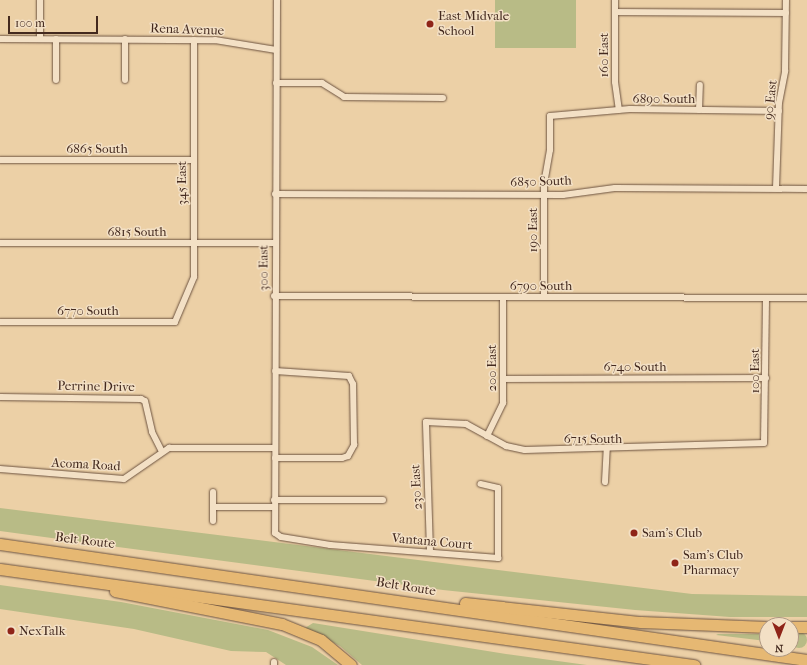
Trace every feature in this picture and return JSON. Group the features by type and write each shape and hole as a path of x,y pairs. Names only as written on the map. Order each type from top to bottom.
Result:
{"highway":[{"name":"Belt Route","path":"0,544 370,595 807,660"},
{"path":"0,569 694,665"},
{"path":"14,571 282,624 321,640 351,665"},
{"path":"370,595 641,622 759,627"}],"street":[{"path":"40,0 40,39"},
{"name":"300 East","path":"276,535 274,507 274,296 277,0"},
{"name":"160 East","path":"615,0 616,82 620,110"},
{"name":"90 East","path":"776,188 779,111 785,71 786,0"},
{"path":"615,12 786,13"},
{"name":"Rena Avenue","path":"0,39 194,40 276,50"},
{"path":"56,39 56,80"},
{"path":"125,40 125,80"},
{"name":"345 East","path":"175,322 192,286 194,40"},
{"path":"276,83 322,83 344,97 443,98"},
{"path":"699,110 700,85"},
{"name":"6890 South","path":"550,116 620,110 779,111"},
{"name":"190 East","path":"544,297 544,194 550,116"},
{"name":"6865 South","path":"0,160 194,160"},
{"name":"6850 South","path":"275,194 544,194 615,188 807,189"},
{"name":"6815 South","path":"0,243 275,243"},
{"name":"6790 South","path":"274,296 807,298"},
{"name":"200 East","path":"487,436 501,411 503,379 503,297"},
{"name":"100 East","path":"764,443 766,298"},
{"name":"6770 South","path":"0,322 175,322"},
{"path":"275,371 324,372 351,378 354,445 348,456 342,458 275,458"},
{"name":"6740 South","path":"503,379 766,378"},
{"name":"Perrine Drive","path":"0,397 141,399 146,401 152,432 161,450"},
{"name":"6715 South","path":"426,422 460,423 520,449 607,449 764,443"},
{"name":"230 East","path":"426,422 430,551"},
{"path":"161,450 275,448"},
{"path":"605,482 607,449"},
{"name":"Acoma Road","path":"0,469 124,479 134,475 161,450"},
{"name":"Vantana Court","path":"276,535 330,545 416,553 430,551 498,558 498,488 480,484"},
{"path":"213,492 213,521"},
{"path":"274,500 383,500"},
{"path":"213,507 274,507"}],"green space":[{"path":"495,0 576,0 576,48 495,48"},
{"path":"0,508 692,594 807,596 807,617 730,617 635,610 443,590 0,531"},
{"path":"0,585 121,602 268,630 312,647 338,665 286,665 266,652 231,651 134,629 0,609"},
{"path":"313,623 506,654 587,665 362,665 340,646 305,628"},
{"path":"799,632 806,637 806,643 799,648"},
{"path":"759,634 759,640 716,635"}],"place":[{"name":"East Midvale School","path":"430,24"},
{"name":"Sam's Club","path":"634,533"},
{"name":"Sam's Club Pharmacy","path":"675,563"},
{"name":"NexTalk","path":"11,631"}]}
